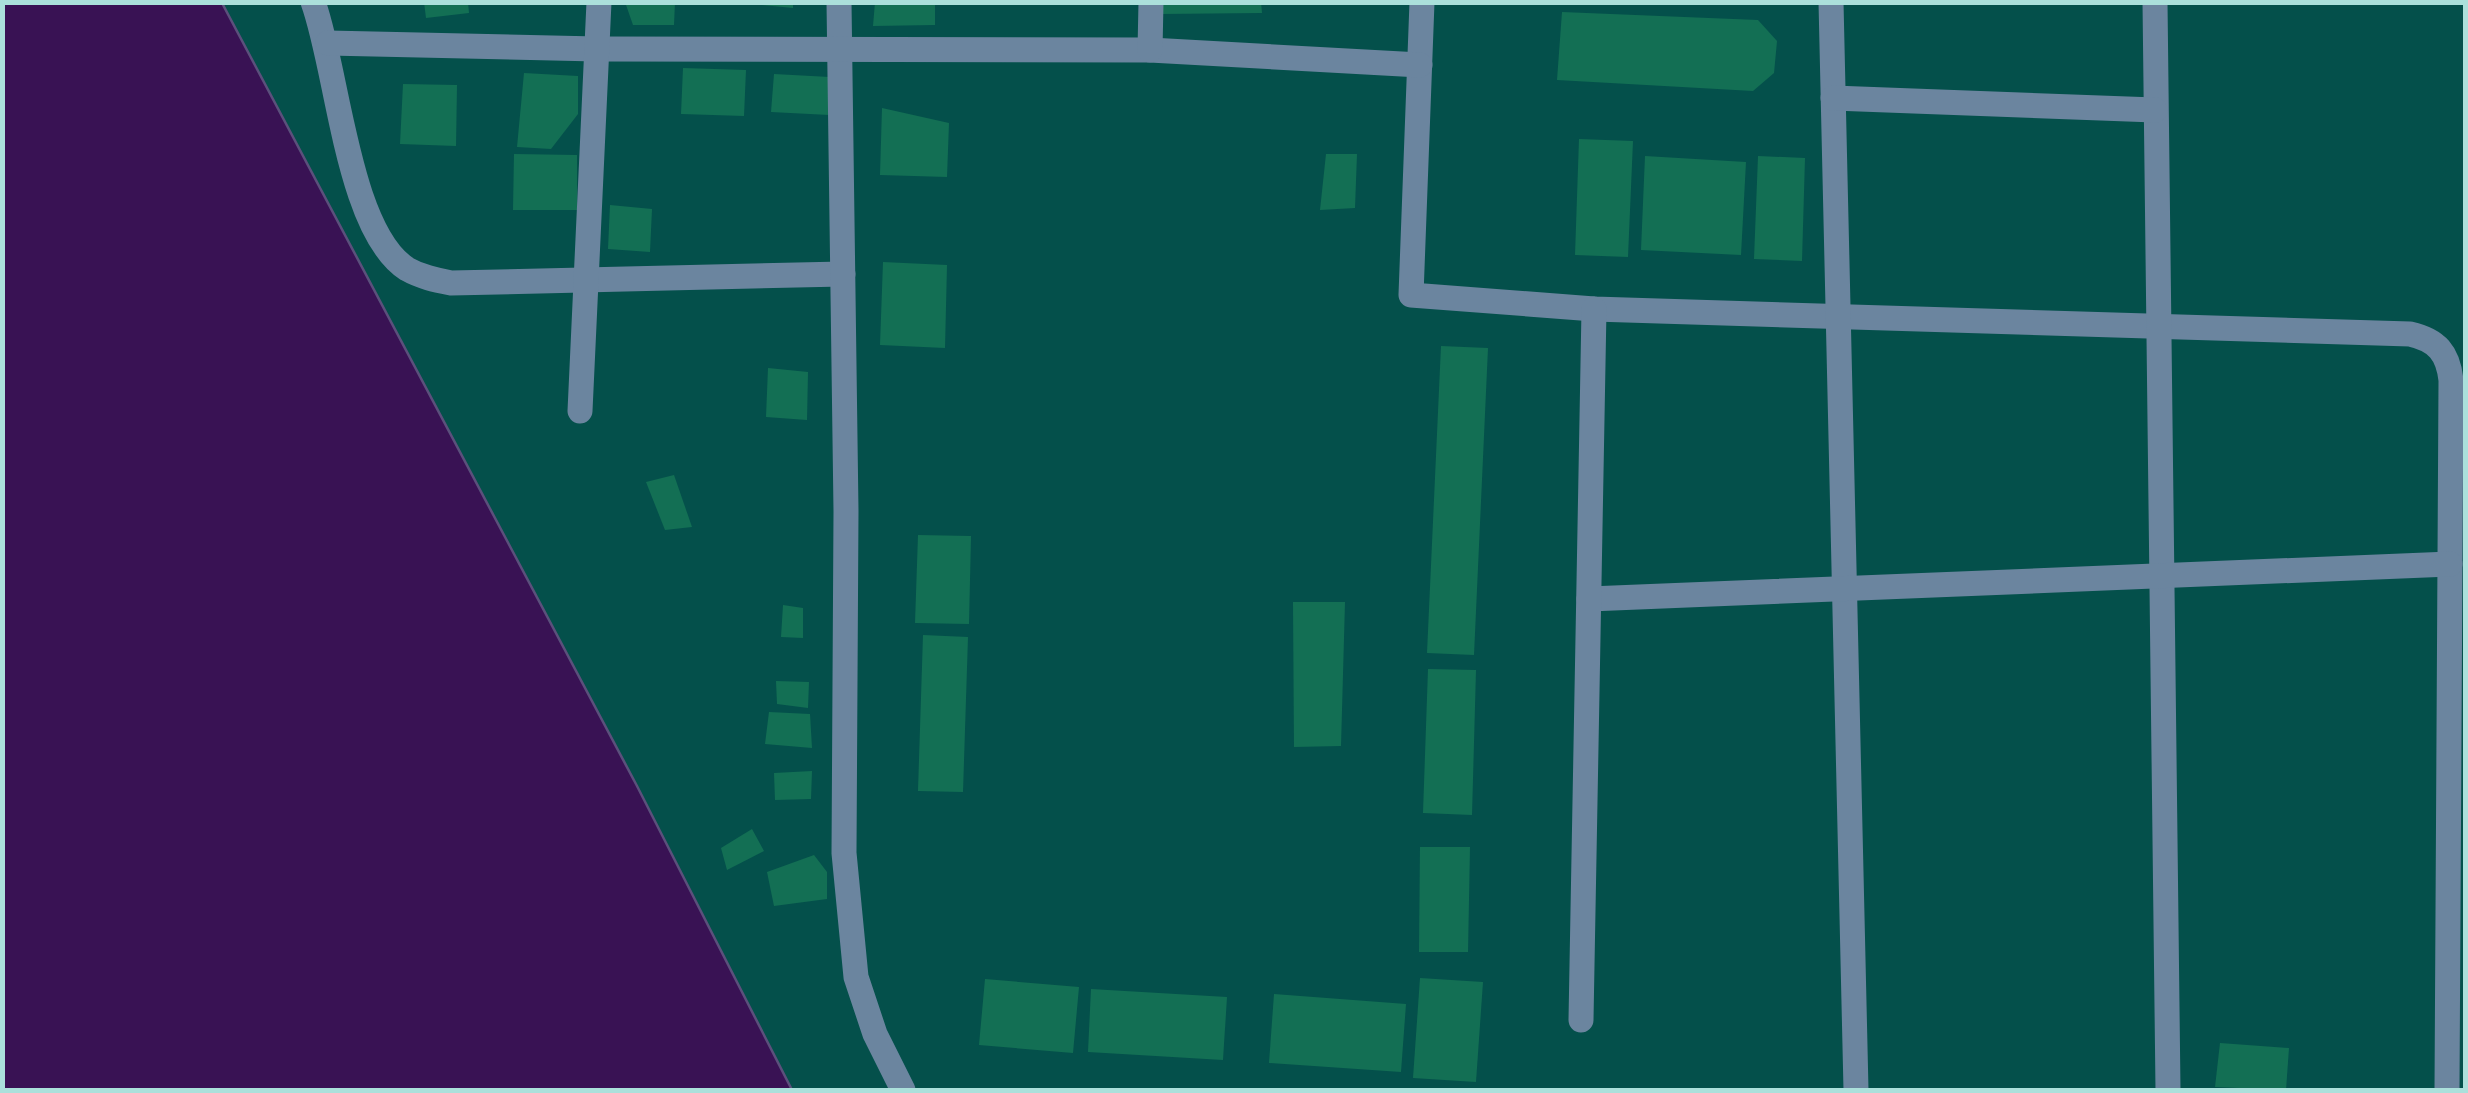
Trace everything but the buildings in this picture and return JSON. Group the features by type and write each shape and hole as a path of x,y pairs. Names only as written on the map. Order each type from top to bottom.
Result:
{"street":[{"path":"313,2 328,43 357,186 374,227 405,268 451,283 843,274"},
{"path":"580,411 599,2"},
{"path":"839,2 844,853 856,976 875,1034 903,1090"},
{"path":"1150,50 1151,2"},
{"path":"1422,2 1411,295 1594,310 1838,314 2410,334 2439,346 2449,360 2450,380 2447,1090"},
{"path":"1831,2 1856,1090"},
{"path":"2154,2 2168,1090"},
{"path":"328,43 597,49 1150,50 1420,65"},
{"path":"1833,98 2156,110"},
{"path":"1581,1020 1594,310"},
{"path":"1589,600 2450,564"}],"shaded area":[{"path":"2,3 222,3 637,786 792,1090 3,1090"}]}
